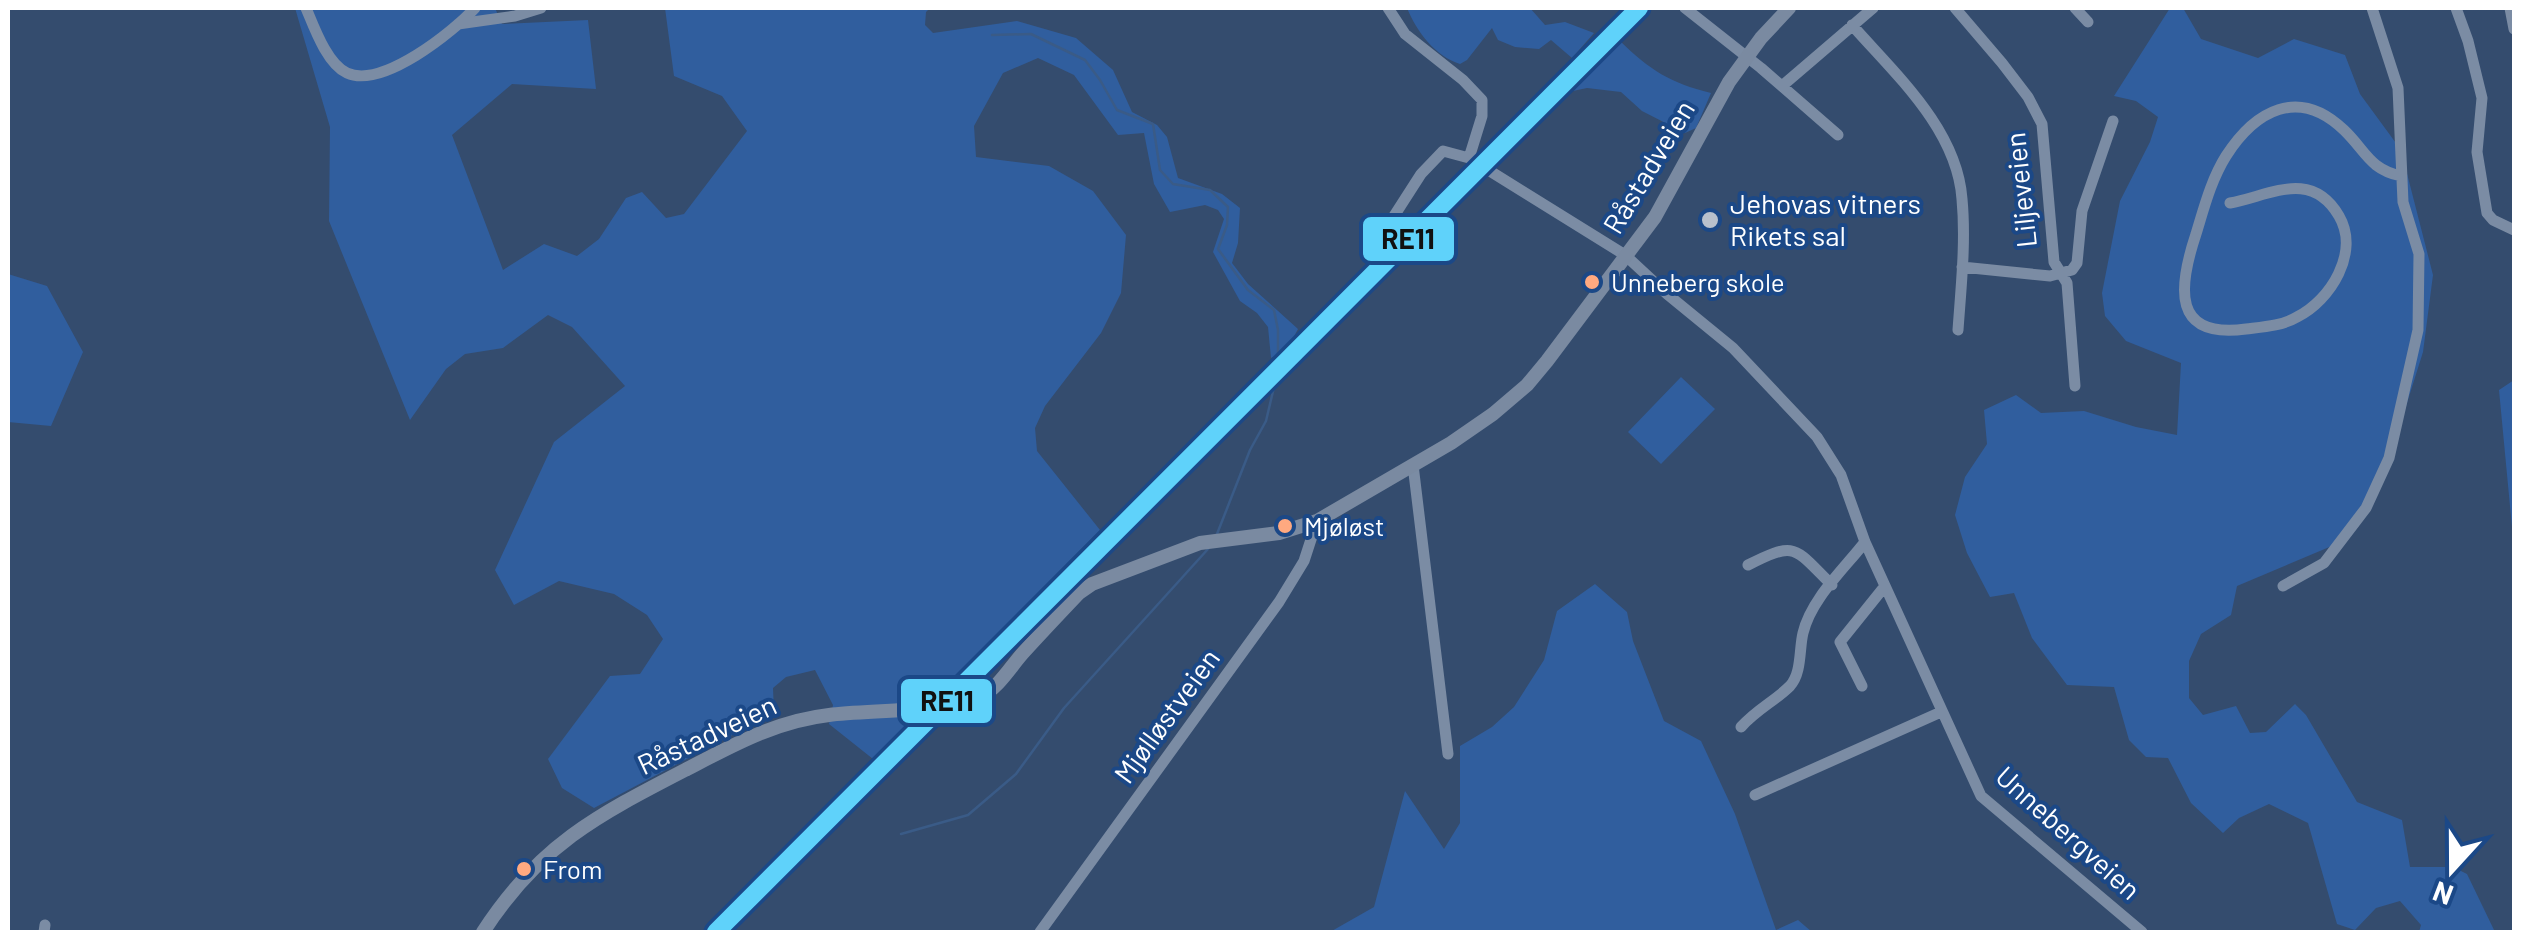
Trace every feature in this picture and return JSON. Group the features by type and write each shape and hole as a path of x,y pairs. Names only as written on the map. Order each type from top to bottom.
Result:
{"main road":[{"name":"Råstadveien","path":"483,932 534,866 584,825 622,802 766,729 828,715 978,698 999,682 1068,604 1092,584 1200,543 1279,533 1317,520 1478,425 1526,385 1626,254 1668,197 1729,82 1789,8"}],"street":[{"path":"306,8 334,62 345,72 358,76 394,68 475,8"},
{"path":"458,24 516,16 541,8"},
{"path":"1385,230 1421,174 1443,151 1469,158 1482,116 1482,100 1406,34 1388,8"},
{"path":"1685,8 1838,135"},
{"path":"1782,86 1872,8"},
{"name":"Liljeveien","path":"1955,8 2028,97 2042,124 2054,262 2067,283 2075,386"},
{"path":"2075,8 2088,22"},
{"path":"2284,586 2324,563 2366,508 2389,458 2421,305 2419,254 2403,202 2398,88 2372,8"},
{"path":"2456,8 2482,98 2477,152 2481,192 2493,220 2514,230"},
{"path":"2510,8 2514,29"},
{"path":"1852,25 1926,111 1952,158 1962,196 1958,330"},
{"path":"2230,203 2286,187 2311,192 2335,209 2343,223 2346,250 2330,288 2300,316 2276,325 2216,332 2200,326 2188,310 2188,262 2218,170 2251,123 2285,107 2313,110 2343,129 2378,169 2401,176"},
{"name":"Liljeveien","path":"1962,267 2050,276 2072,270 2078,264 2082,211 2113,121"},
{"name":"Unnebergveien","path":"1469,158 1626,254 1667,294 1734,348 1817,437 1841,475 1865,542 1981,796 2142,932"},
{"path":"1413,465 1448,754"},
{"name":"Mjølløstveien","path":"1040,932 1279,602 1304,560 1317,520"},
{"path":"1741,727 1756,710 1790,686 1796,676 1811,610 1865,542"},
{"path":"1748,566 1781,548 1798,551 1832,584"},
{"path":"1862,686 1840,642 1885,586"},
{"path":"1755,795 1941,712"}],"shaded area":[{"path":"295,8 495,8 502,24 588,20 596,89 512,84 452,135 503,270 544,244 577,256 599,239 626,198 642,192 666,218 684,214 747,131 722,96 674,76 665,8 930,8 925,25 933,33 1017,21 1076,38 1113,70 1132,112 1157,125 1167,137 1178,178 1222,194 1240,208 1238,243 1232,263 1248,284 1298,329 1287,350 1271,358 1268,327 1240,301 1213,252 1224,219 1218,210 1205,205 1170,212 1154,184 1144,133 1118,135 1074,75 1038,58 1003,73 974,126 976,157 1049,166 1093,191 1126,235 1121,293 1101,333 1045,406 1035,428 1037,451 1100,530 873,759 829,724 833,705 815,670 786,677 773,688 774,713 594,808 562,788 548,759 610,676 640,674 663,639 647,615 614,594 559,581 514,605 495,570 554,442 625,386 572,327 548,315 503,348 465,354 446,369 410,420 329,221 330,127"},
{"path":"1407,8 1530,8 1545,25 1565,22 1594,33 1572,58 1551,40 1539,49 1515,47 1498,40 1492,28 1460,64 1428,42"},
{"path":"2170,8 2183,8 2201,39 2258,58 2294,39 2345,55 2360,94 2401,150 2433,275 2423,352 2385,473 2346,540 2237,586 2231,615 2201,634 2189,661 2189,698 2203,715 2236,706 2250,733 2266,732 2295,704 2306,715 2357,802 2402,820 2410,867 2453,867 2467,874 2495,932 2419,932 2421,925 2400,901 2376,908 2355,930 2337,924 2308,823 2269,804 2239,818 2223,833 2191,803 2168,758 2146,757 2129,740 2114,687 2067,685 2032,638 2014,593 1990,597 1967,553 1955,515 1965,477 1987,444 1984,410 2016,395 2041,413 2084,411 2177,435 2181,363 2126,341 2105,316 2102,293 2120,201 2150,142 2158,117 2136,101 2114,96"},
{"path":"1620,41 1661,74 1711,93 1696,128 1685,133 1642,111 1621,92 1587,88 1573,91"},
{"path":"8,274 47,286 83,352 51,426 8,422"},
{"name":"Unneberg skole","path":"1681,377 1715,409 1661,464 1628,432"},
{"path":"2514,380 2514,526 2512,527 2499,390"},
{"path":"1595,584 1627,612 1633,641 1664,721 1701,741 1735,814 1776,930 1798,920 1812,932 1330,932 1374,907 1405,791 1444,849 1460,823 1460,746 1492,727 1514,707 1544,660 1557,611"}],"waterway":[{"path":"992,35 1031,34 1085,60 1117,110 1153,124 1160,170 1173,184 1210,190 1228,207 1227,225 1218,249 1248,290 1274,310 1278,370 1266,421 1250,450 1217,534"},
{"path":"901,834 968,815 1016,774 1064,708 1208,549"}],"transit line":[{"name":"RE11","path":"716,932 1639,8"}],"place":[{"name":"Jehovas vitners Rikets sal","path":"1710,220"},
{"name":"Unneberg skole","path":"1592,282"},
{"name":"Mjøløst","path":"1285,526"},
{"name":"From","path":"524,869"}]}
